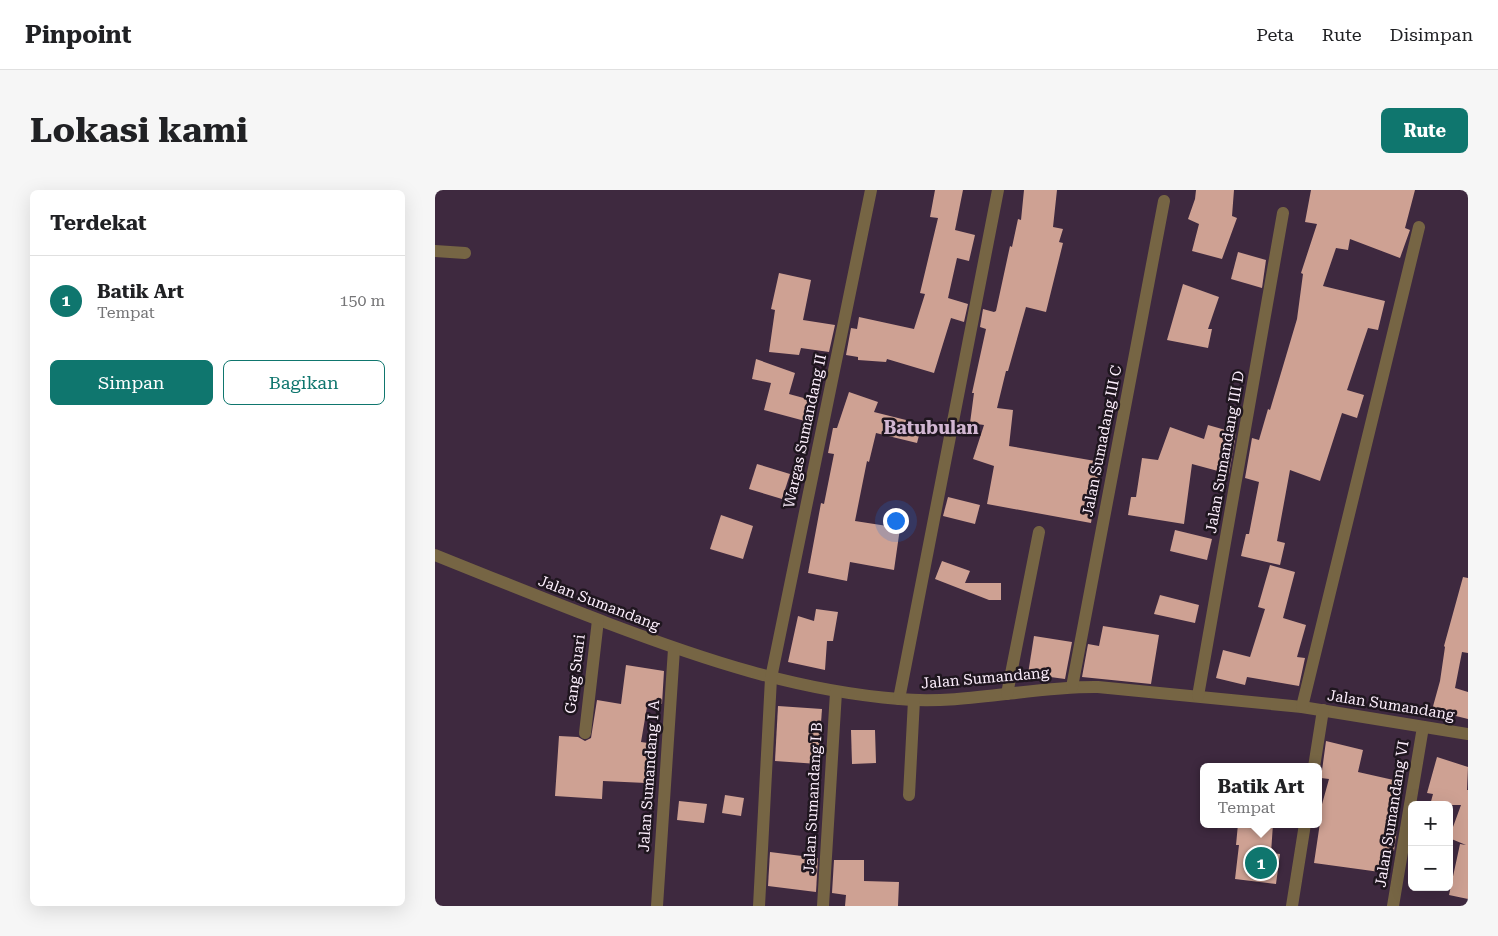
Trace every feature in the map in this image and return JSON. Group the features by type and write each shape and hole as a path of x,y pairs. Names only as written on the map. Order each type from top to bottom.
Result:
{"street":[{"name":"Wargas Sumandang II","path":"759,906 771,678 871,190"},
{"path":"899,700 998,190"},
{"name":"Jalan Sumadang III C","path":"1072,687 1164,201"},
{"name":"Jalan Sumandang III D","path":"1198,696 1283,214"},
{"path":"1302,707 1419,227"},
{"path":"435,251 465,253"},
{"path":"1007,694 1039,532"},
{"name":"Jalan Sumandang","path":"435,554 543,600 674,649 771,678 836,692 899,700 937,701 1072,687 1098,687 1302,707 1468,734"},
{"name":"Gang Suari","path":"585,733 598,620"},
{"name":"Jalan Sumandang I A","path":"657,906 674,649"},
{"name":"Jalan Sumandang I B","path":"823,906 836,692"},
{"path":"909,795 914,700"},
{"path":"1315,763 1323,710"},
{"name":"Jalan Sumandang VI","path":"1393,906 1423,727"},
{"path":"1291,906 1304,828"}],"building":[{"path":"935,190 963,190 955,230 975,235 969,261 957,258 948,298 968,304 964,322 951,318 934,373 887,359 886,362 858,360 858,357 846,355 851,328 857,329 859,317 914,329 925,294 920,293 938,218 930,217"},
{"path":"1024,190 1057,190 1053,227 1063,229 1059,242 1063,243 1046,312 1026,307 1008,371 1006,371 997,408 1013,410 1009,446 1101,462 1091,523 987,504 994,466 973,459 984,425 970,423 974,393 972,393 986,329 980,327 983,309 996,311 1010,246 1012,247 1018,219 1021,220"},
{"path":"1196,190 1234,190 1232,216 1237,218 1222,259 1192,251 1199,224 1188,219"},
{"path":"1311,190 1415,190 1405,228 1410,230 1400,258 1350,239 1348,250 1336,248 1323,286 1385,301 1378,330 1368,328 1347,390 1364,395 1357,418 1342,413 1320,481 1290,470 1277,541 1285,543 1280,565 1241,556 1246,534 1249,534 1259,482 1245,478 1252,438 1259,440 1268,409 1270,410 1297,319 1303,274 1301,273 1317,224 1305,222"},
{"path":"1238,252 1266,260 1262,288 1231,279"},
{"path":"779,273 811,280 803,320 835,325 829,352 801,348 799,355 769,352 775,310 771,309"},
{"path":"1183,284 1219,297 1208,329 1212,329 1208,348 1167,340"},
{"path":"756,359 795,373 789,394 811,400 805,421 764,410 771,383 752,379"},
{"path":"849,392 878,402 874,412 922,424 917,443 876,433 869,462 867,461 855,521 900,528 894,570 850,562 847,581 808,573 821,503 824,504 834,454 828,453 833,428 837,428"},
{"path":"1208,425 1236,433 1229,474 1192,464 1184,524 1128,515 1131,497 1136,497 1142,458 1158,460 1170,427 1204,439"},
{"path":"757,464 790,474 782,499 749,489"},
{"path":"948,497 980,505 975,524 943,516"},
{"path":"721,515 753,526 743,559 710,549"},
{"path":"1175,530 1212,539 1207,560 1170,551"},
{"path":"942,561 970,571 965,583 1001,583 1001,600 989,600 935,579"},
{"path":"1270,565 1295,572 1283,618 1306,625 1297,657 1305,658 1299,686 1247,677 1245,685 1216,678 1223,650 1250,657 1265,609 1258,607"},
{"path":"1463,577 1468,578 1468,653 1462,652 1455,688 1468,692 1468,719 1432,710 1440,681 1444,646"},
{"path":"1160,595 1199,605 1195,623 1154,614"},
{"path":"816,609 838,612 833,641 827,641 825,670 788,662 798,616 814,621"},
{"path":"1103,626 1159,635 1151,684 1082,677 1088,644 1099,646"},
{"path":"1034,636 1072,642 1065,679 1028,674"},
{"path":"626,665 664,671 662,704 648,701 641,742 648,743 646,783 603,781 602,799 555,796 559,736 578,737 585,741 591,738 597,700 621,704"},
{"path":"778,706 822,709 818,764 775,761"},
{"path":"851,730 875,730 876,763 852,764"},
{"path":"1326,741 1363,750 1358,772 1398,781 1387,827 1397,830 1394,851 1385,848 1380,872 1314,863 1319,828 1322,828 1322,804 1329,779 1322,778"},
{"path":"1437,757 1468,767 1468,899 1449,895 1450,891 1453,891 1453,876 1460,844 1466,845 1453,840 1453,827 1461,805 1453,805 1453,801 1431,801 1433,794 1427,793"},
{"path":"725,795 744,798 741,816 722,813"},
{"path":"679,801 707,804 704,823 677,820"},
{"path":"1238,828 1273,828 1271,853 1280,854 1276,884 1235,879 1239,845 1236,845"},
{"path":"770,852 818,858 816,892 768,886"},
{"path":"834,860 864,860 864,881 899,882 898,906 845,906 846,895 832,893"}],"place":[{"name":"Batik Art","path":"1261,863"}],"district":[{"name":"Batubulan","path":"931,427"}]}
